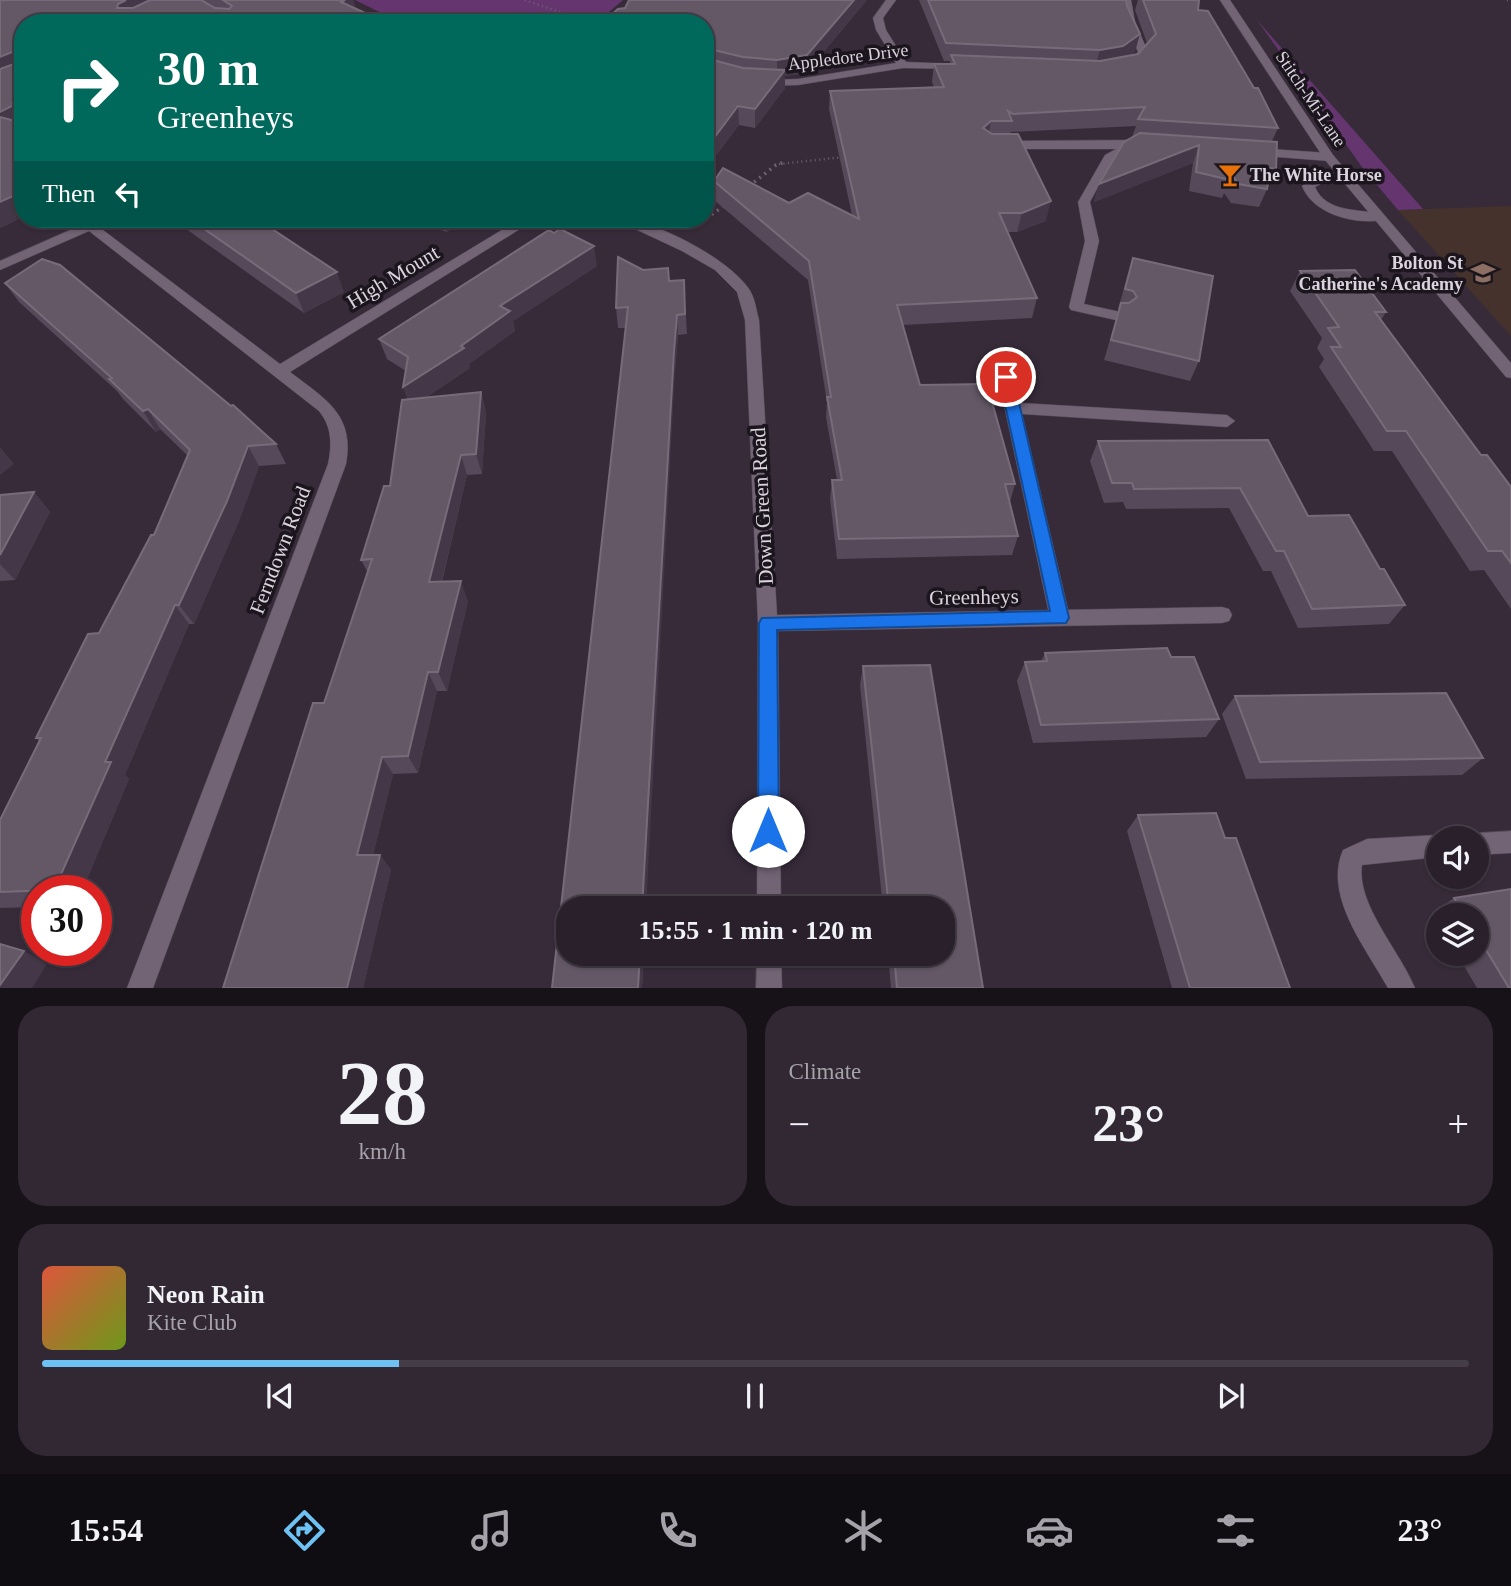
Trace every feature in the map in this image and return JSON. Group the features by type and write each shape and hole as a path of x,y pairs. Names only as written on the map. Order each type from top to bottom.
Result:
{"street":[{"path":"891,0 878,18 881,30 903,65"},
{"path":"1119,70 1136,64 1143,52 1130,22 1126,0"},
{"name":"Stitch-Mi-Lane","path":"1225,0 1329,157 1511,373"},
{"name":"Appledore Drive","path":"750,82 798,82 903,65 974,67"},
{"path":"1120,317 1076,307 1092,241 1084,202 1109,158 1133,144"},
{"path":"988,146 1159,145"},
{"path":"1237,151 1329,157"},
{"path":"1343,175 1312,182 1308,186 1310,192 1327,207 1343,213 1378,217"},
{"name":"Ferndown Road","path":"0,265 83,228"},
{"name":"Ferndown Road","path":"104,228 334,417 341,446 337,464 140,988"},
{"name":"High Mount","path":"280,371 514,228"},
{"name":"Down Green Road","path":"642,228 673,241 720,268 743,289 752,320 768,623 769,896"},
{"path":"1006,377 1060,618"},
{"path":"1013,408 1227,421"},
{"name":"Greenheys","path":"768,623 1222,615"},
{"path":"1489,843 1511,842"},
{"path":"1402,988 1354,901 1348,877 1351,858 1367,851 1426,847"},
{"path":"769,966 769,988"}],"path":[{"path":"525,0 565,14"},
{"path":"745,189 776,165 789,161 855,156"},
{"path":"714,212 735,197"},
{"path":"673,241 691,228"}],"shaded area":[{"path":"355,0 623,0 607,14 384,14"},
{"path":"1257,20 1423,209 1398,210 1362,167"},
{"name":"Bolton St Catherine's Academy","path":"1511,206 1511,336 1398,210"}],"building":[{"path":"0,0 126,0 118,4 117,8 133,8 150,0 201,0 215,8 229,9 232,6 223,0 345,0 341,2 367,14 14,14 14,53 0,57"},
{"path":"629,0 854,0 807,55 777,60 743,57 714,50 714,14 612,14 625,8"},
{"path":"928,0 1126,0 1140,34 1123,46 1100,50 946,43"},
{"path":"1143,0 1199,0 1198,10 1208,11 1254,88 1258,88 1278,128 1138,119 1145,107 1013,114 1008,111 1012,121 991,121 983,128 992,134 1018,134 1051,201 1022,213 999,213 1037,298 897,305 920,385 987,384 1015,484 1005,484 1018,536 839,539 832,480 842,480 827,397 831,397 809,261 714,181 723,168 789,203 808,193 859,219 830,91 944,87 934,64 955,64 951,55 1100,61 1138,54 1156,34"},
{"path":"714,60 743,68 785,70 755,109 738,106 714,138"},
{"path":"14,64 14,105 0,112 0,69"},
{"path":"0,117 14,121 14,195 0,202"},
{"path":"1140,133 1277,142 1276,169 1270,168 1267,189 1238,184 1231,173 1230,180 1196,172 1199,145 1099,184 1124,142"},
{"path":"203,228 271,228 337,272 296,293"},
{"path":"560,229 594,246 500,306 510,311 461,346 464,348 403,387 408,357 379,339 549,230 554,233"},
{"path":"618,257 643,270 668,268 669,281 684,280 685,314 677,315 674,351 643,896 562,896 628,307 616,308"},
{"path":"1133,258 1213,276 1199,361 1111,340 1121,303 1129,303 1137,297 1133,291 1125,289"},
{"path":"42,259 60,265 233,405 276,444 248,446 227,501 179,605 175,605 105,762 111,762 61,875 21,875 21,891 0,892 0,820 41,738 36,738 88,634 99,633 151,535 154,535 190,450 148,409 143,411 109,379 112,378 5,283"},
{"path":"1355,270 1386,312 1375,312 1481,455 1487,455 1511,487 1511,563 1502,551 1488,551 1406,431 1387,431 1331,347 1341,347 1328,328 1339,327 1300,271"},
{"path":"481,392 476,454 461,455 429,582 461,581 438,672 428,672 408,756 382,757 357,855 380,855 347,988 223,988 313,703 324,703 372,559 361,560 384,486 390,486 402,400"},
{"path":"1268,440 1308,516 1349,515 1380,569 1384,569 1405,605 1312,609 1284,551 1276,551 1240,488 1134,489 1132,483 1112,483 1098,441"},
{"path":"34,492 0,555 0,495"},
{"path":"1167,648 1171,657 1194,657 1219,719 1041,725 1025,662 1047,661 1045,653"},
{"path":"930,665 983,988 897,988 895,966 955,966 955,896 888,896 863,666"},
{"path":"1446,693 1483,758 1260,762 1235,696"},
{"path":"1216,813 1225,838 1236,838 1290,988 1190,988 1138,815"},
{"path":"1511,889 1511,988 1489,955 1489,903 1457,903 1454,898"},
{"path":"0,944 21,950 21,955 0,985"},
{"path":"556,952 556,966 639,966 638,988 552,988"}],"place":[{"name":"The White Horse","path":"1230,175"},
{"name":"Bolton St Catherine's Academy","path":"1483,273"}],"route":[{"path":"768,831 768,623 1060,618 1006,377"}]}
